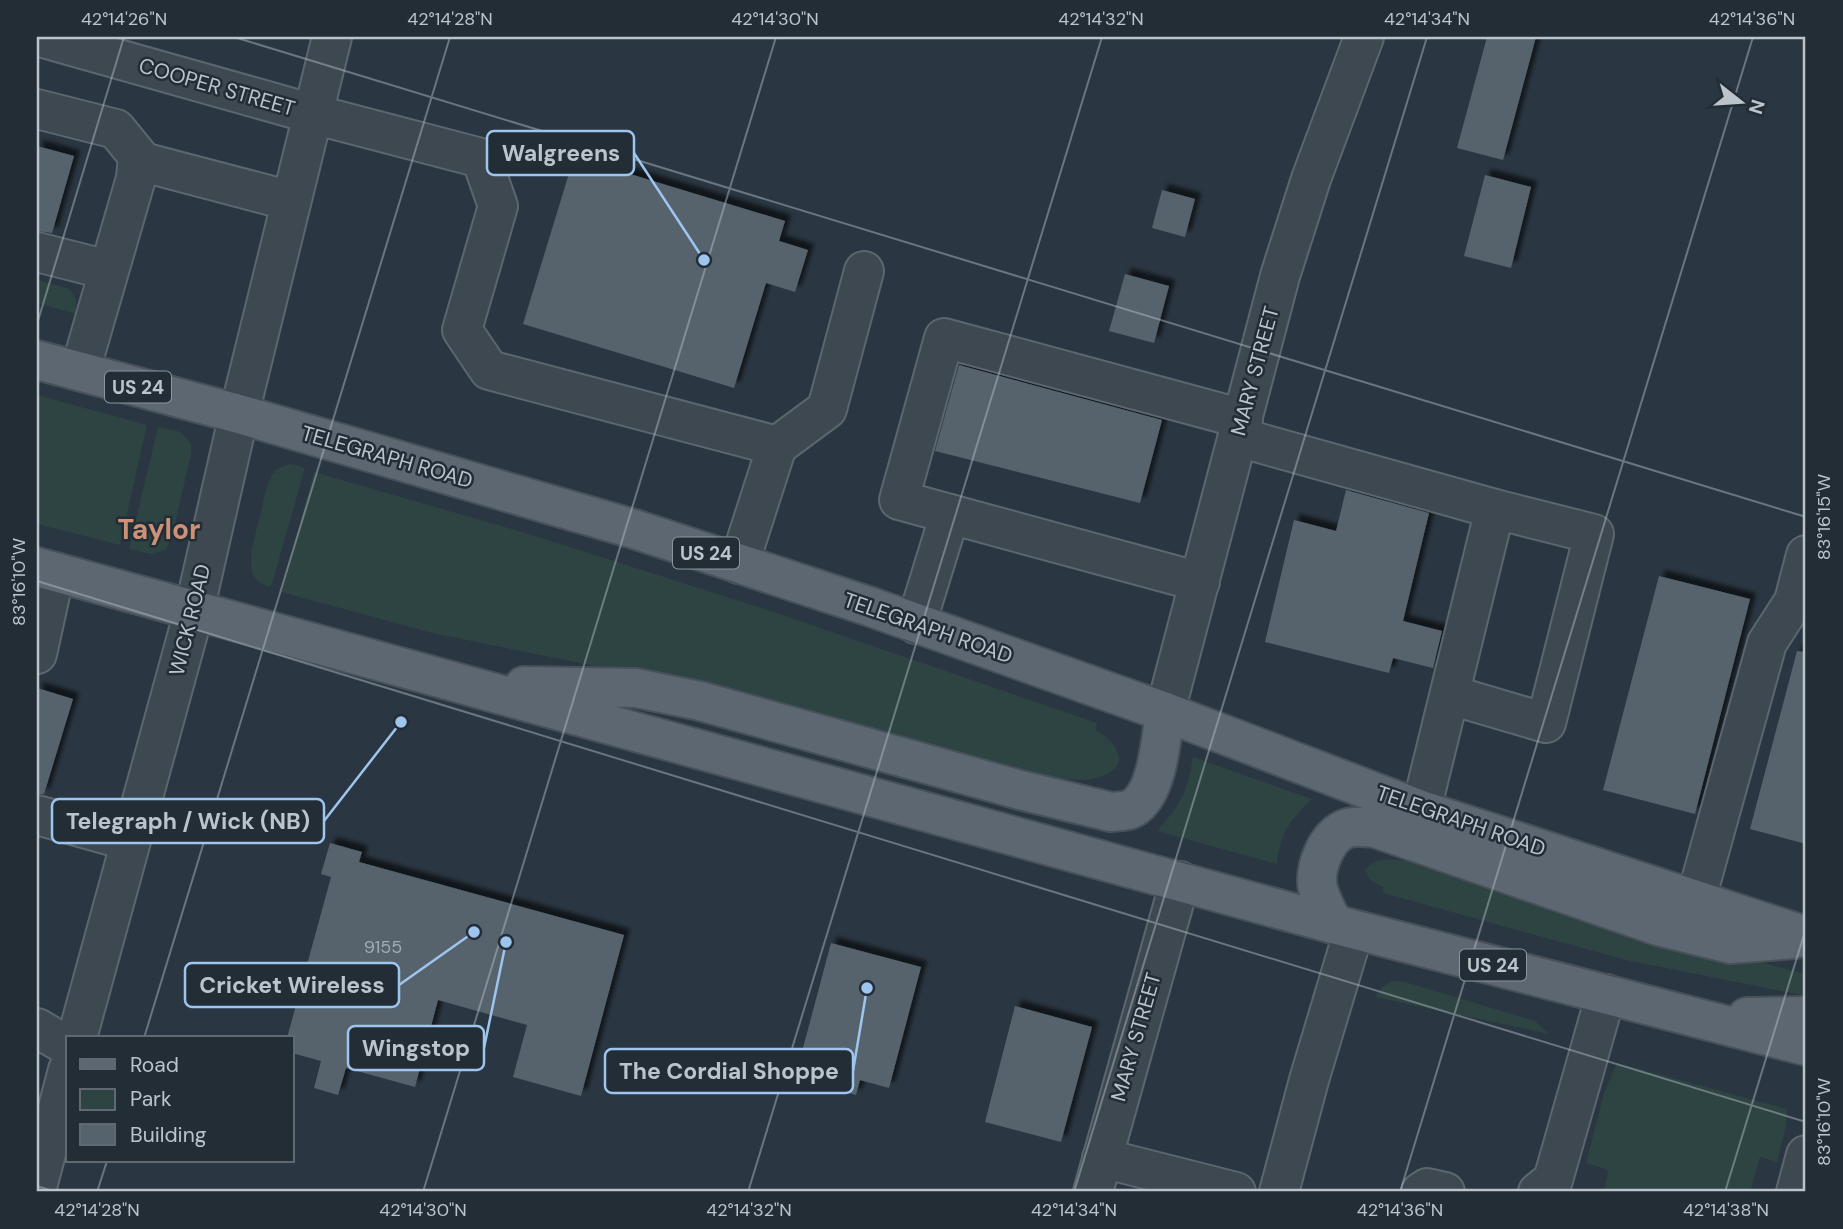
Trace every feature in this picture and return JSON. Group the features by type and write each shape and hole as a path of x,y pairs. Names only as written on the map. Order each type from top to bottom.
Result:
{"main road":[{"name":"TELEGRAPH ROAD","path":"37,360 239,414 634,529 1165,712 1421,810 1696,899 1805,931"},
{"name":"US 24","path":"46,570 1344,927 1806,1046"},
{"path":"466,685 636,688 700,701 1020,790 1111,812 1133,808 1147,794 1154,773 1165,712"},
{"path":"1344,927 1317,885 1320,865 1328,843 1342,830 1359,826 1375,828 1658,926 1731,944 1805,931"},
{"path":"1699,1018 1806,1016"}],"street":[{"name":"COOPER STREET","path":"40,37 481,158 498,206 462,330 489,370 777,446"},
{"name":"WICK ROAD","path":"78,1036 194,611 239,414 332,37"},
{"name":"MARY STREET","path":"1165,712 1280,276 1311,179 1364,37"},
{"path":"37,109 116,129 138,159"},
{"path":"37,131 291,201"},
{"path":"80,371 138,159"},
{"path":"37,252 108,270"},
{"path":"739,564 777,446 827,409 864,271"},
{"path":"1200,582 899,500 944,338 1495,509 1594,534 1546,723 1451,695"},
{"path":"1421,810 1495,509"},
{"path":"916,624 950,514"},
{"path":"1696,899 1767,643 1794,601 1806,555"},
{"path":"37,654 46,570"},
{"path":"37,815 130,841"},
{"name":"MARY STREET","path":"1098,1175 1180,881"},
{"path":"1279,1192 1309,1080 1344,927"},
{"path":"1538,1192 1553,1180 1606,995"},
{"path":"37,1028 66,1045"},
{"path":"54,1192 37,1187 66,1078"},
{"path":"1796,1192 1806,1155"},
{"path":"1098,1175 1237,1192"},
{"path":"1421,1192 1427,1188 1445,1192"}],"green space":[{"path":"37,280 70,289 76,299 76,314 37,303"},
{"path":"37,395 147,425 120,545 37,524"},
{"path":"158,427 181,432 191,444 191,454 174,528 166,550 150,554 129,549"},
{"path":"291,464 305,468 271,587 254,576 251,568 252,547 270,479 279,468"},
{"path":"314,472 529,534 765,609 1097,723 1096,731 1108,739 1117,750 1118,762 1115,768 1103,776 1083,780 1057,778 1055,785 684,684 432,633 281,592"},
{"path":"1193,757 1312,799 1287,828 1277,864 1157,831 1182,797"},
{"path":"1411,853 1653,935 1806,974 1806,996 1626,960 1383,893 1383,887 1370,880 1365,871 1379,861 1408,861"},
{"path":"1392,981 1405,982 1535,1021 1549,1034 1375,997 1382,987"},
{"path":"1617,1063 1787,1109 1786,1127 1777,1162 1760,1157 1750,1192 1604,1192 1608,1170 1586,1163 1604,1093"}],"building":[{"path":"1487,37 1536,37 1503,160 1457,148"},
{"path":"37,146 74,156 52,233 37,231"},
{"path":"574,157 785,221 779,241 808,250 795,292 766,283 734,388 523,324"},
{"path":"1485,175 1531,187 1511,268 1464,256"},
{"path":"1162,190 1195,199 1185,237 1152,228"},
{"path":"1125,274 1169,286 1154,343 1109,331"},
{"path":"959,365 1162,420 1140,503 935,451"},
{"path":"1346,490 1429,513 1403,621 1442,631 1433,668 1393,658 1389,673 1265,642 1294,520 1336,531"},
{"path":"1659,576 1750,599 1695,814 1603,790"},
{"path":"1797,651 1806,652 1806,844 1750,829"},
{"path":"37,688 73,699 44,794 37,794"},
{"path":"330,843 362,852 359,862 624,935 581,1096 513,1077 527,1025 438,1000 415,1087 346,1068 338,1095 314,1088 321,1061 294,1054 294,1036 288,1036 331,877 321,874"},
{"path":"831,943 921,967 889,1088 860,1080 856,1095 795,1078"},
{"path":"1015,1006 1092,1027 1061,1142 985,1122"}],"place":[{"name":"Walgreens","path":"704,260"},
{"name":"Telegraph / Wick (NB)","path":"401,722"},
{"name":"Cricket Wireless","path":"474,932"},
{"name":"Wingstop","path":"506,942"},
{"name":"The Cordial Shoppe","path":"867,988"}],"district":[{"name":"Taylor","path":"159,529"}]}
